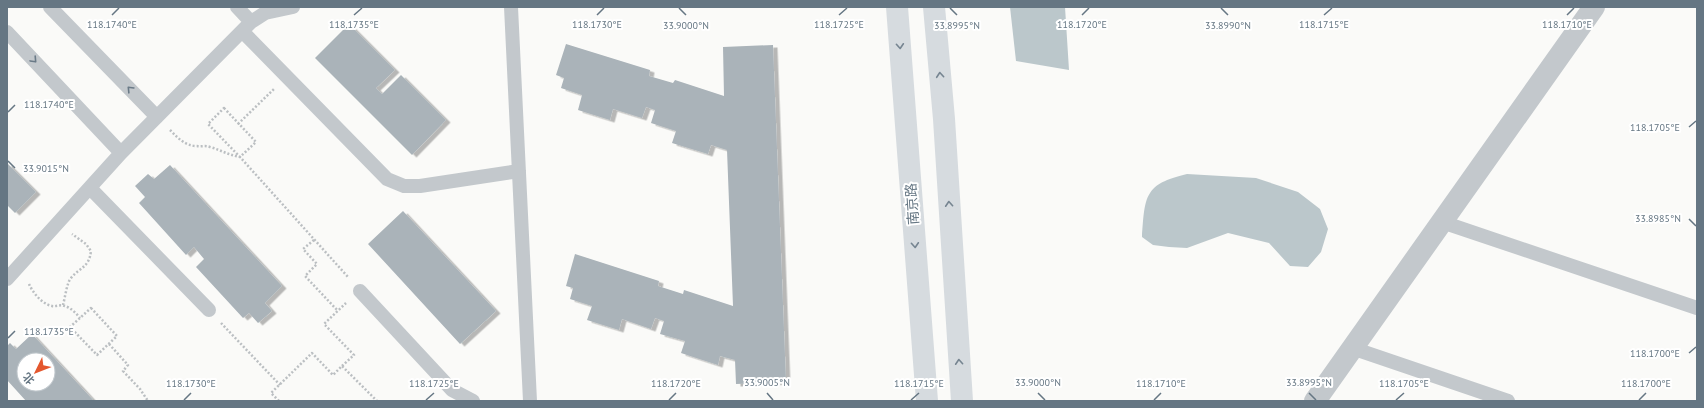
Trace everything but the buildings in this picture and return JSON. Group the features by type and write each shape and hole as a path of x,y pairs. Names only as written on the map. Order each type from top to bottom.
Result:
{"main road":[{"name":"南京路","path":"897,7 927,401"},
{"path":"934,7 944,119 962,401"}],"street":[{"path":"1315,401 1594,7"}],"lane":[{"path":"50,7 157,117"},
{"path":"237,7 247,26 286,76 387,179 404,186 420,186 519,171"},
{"path":"12,269 56,225 121,153 247,26 265,13 293,7"},
{"path":"511,7 530,401"},
{"path":"7,32 121,153"},
{"path":"90,188 209,310"},
{"path":"1442,222 1697,308"},
{"path":"360,290 452,390 473,401"},
{"path":"1352,348 1508,401"}],"path":[{"path":"238,124 286,76"},
{"path":"240,157 256,142 224,108 208,124 240,157 360,290 324,324 354,355 333,375 312,353 271,393 279,401"},
{"path":"157,117 179,139 190,145 207,146 220,150 226,154 240,157"},
{"path":"56,225 86,244 91,251 87,265 70,278 63,305"},
{"path":"314,240 304,249 317,264 305,276 338,311"},
{"path":"12,269 34,294 52,306 63,305 70,308 80,318"},
{"path":"91,308 117,336 97,355 70,327 80,318 91,308"},
{"path":"209,310 280,384"},
{"path":"109,344 128,365 123,371 140,389 148,401"},
{"path":"342,366 377,401"}],"shaded area":[{"path":"1010,7 1065,7 1069,70 1016,61"},
{"path":"1187,174 1256,178 1298,192 1320,209 1328,229 1321,252 1308,267 1290,266 1269,243 1228,233 1187,248 1153,245 1142,237 1146,202 1150,194 1162,182"}]}
